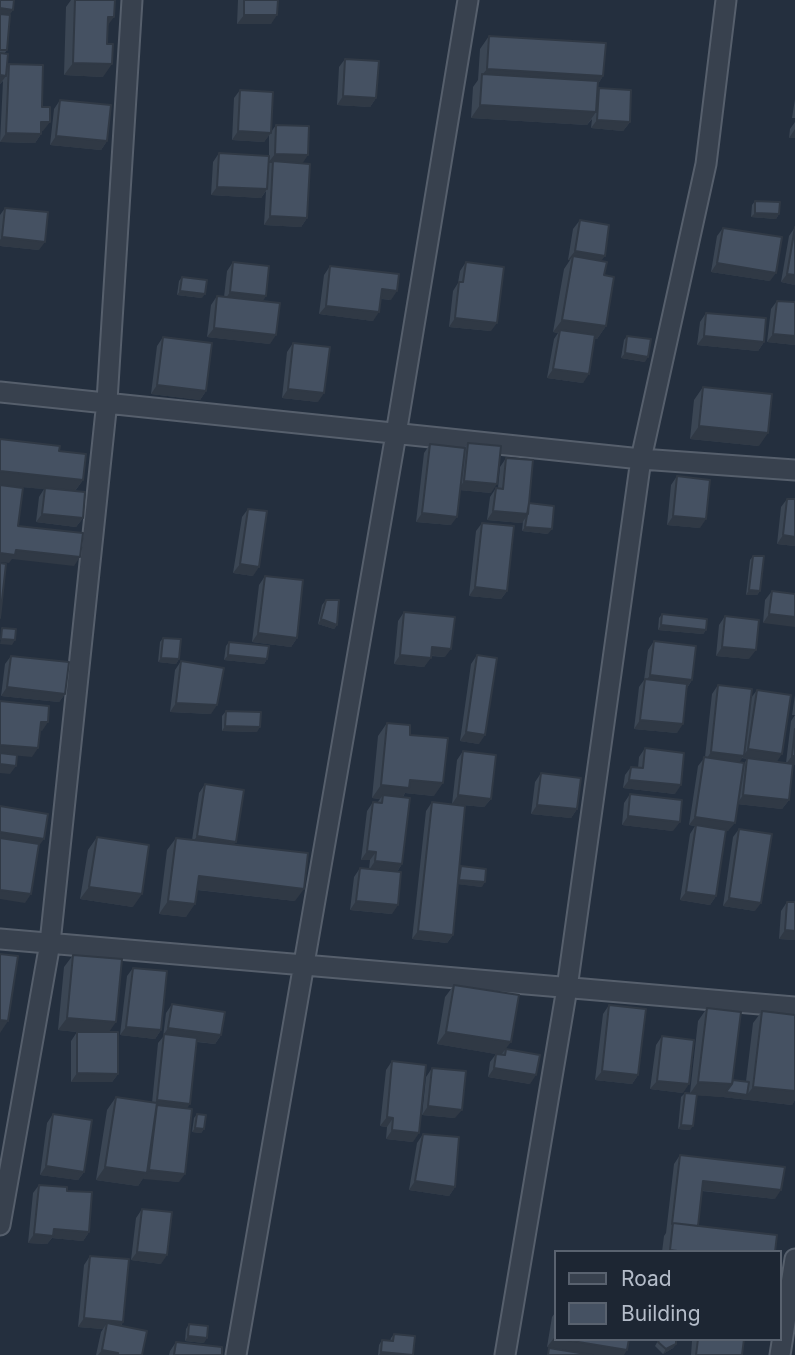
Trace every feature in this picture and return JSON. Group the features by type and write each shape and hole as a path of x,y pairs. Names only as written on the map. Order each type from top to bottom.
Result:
{"street":[{"path":"0,1226 50,943 107,401 132,0"},
{"path":"236,1355 396,434 467,0"},
{"path":"505,1355 567,988 641,459 706,164 726,0"},
{"path":"0,392 107,401 641,459 795,470"},
{"path":"0,939 795,1007"},
{"path":"780,1355 795,1258"}],"building":[{"path":"0,0 14,0 13,10 0,8"},
{"path":"75,0 115,0 114,17 108,17 107,44 113,44 112,64 73,63"},
{"path":"244,0 278,0 277,15 244,15"},
{"path":"0,14 10,15 7,50 0,50"},
{"path":"489,36 606,43 603,76 487,69"},
{"path":"0,53 8,54 6,76 0,75"},
{"path":"345,59 379,61 376,98 343,96"},
{"path":"9,64 43,65 42,107 50,107 50,122 41,122 41,134 6,133"},
{"path":"482,74 598,81 596,112 480,105"},
{"path":"599,88 631,90 630,122 597,120"},
{"path":"240,90 273,92 271,133 238,131"},
{"path":"60,100 111,105 107,141 56,136"},
{"path":"276,125 309,126 308,155 275,154"},
{"path":"219,153 269,156 267,189 217,187"},
{"path":"273,161 310,164 307,218 270,216"},
{"path":"755,201 780,202 779,214 755,213"},
{"path":"5,208 48,212 45,242 2,237"},
{"path":"580,220 609,225 605,256 575,251"},
{"path":"795,227 795,275 787,274"},
{"path":"723,228 782,237 776,273 717,263"},
{"path":"573,256 607,262 604,275 614,277 606,326 562,320"},
{"path":"233,262 269,266 266,296 230,292"},
{"path":"466,262 504,267 497,323 455,318 459,282 463,282"},
{"path":"330,266 399,274 397,291 382,289 379,312 326,306"},
{"path":"182,277 207,280 205,294 180,291"},
{"path":"217,296 280,303 276,335 214,328"},
{"path":"777,301 795,302 795,336 773,334"},
{"path":"706,313 766,318 764,342 704,336"},
{"path":"560,330 595,335 589,374 553,369"},
{"path":"627,336 651,339 648,357 625,353"},
{"path":"163,337 212,343 206,391 157,385"},
{"path":"293,343 330,347 324,393 288,389"},
{"path":"703,387 772,394 768,433 699,426"},
{"path":"0,439 60,446 59,451 86,454 83,480 0,471"},
{"path":"468,443 501,446 497,484 464,481"},
{"path":"430,444 465,448 457,517 422,513"},
{"path":"506,458 533,460 528,514 493,511 496,488 503,489"},
{"path":"677,476 710,480 706,519 673,516"},
{"path":"0,485 23,488 18,526 83,533 80,557 16,550 15,555 0,553"},
{"path":"45,488 85,492 83,518 42,514"},
{"path":"787,499 795,499 795,537 783,535"},
{"path":"529,503 554,506 552,529 525,527"},
{"path":"248,509 267,511 259,567 240,564"},
{"path":"482,523 514,526 507,591 475,587"},
{"path":"753,556 764,556 760,591 749,590"},
{"path":"0,563 6,564 0,618"},
{"path":"265,576 303,580 297,638 258,633"},
{"path":"772,591 795,594 795,617 769,614"},
{"path":"326,600 339,600 337,625 321,619"},
{"path":"404,612 455,617 451,649 432,647 431,658 400,655"},
{"path":"662,614 707,619 706,630 661,625"},
{"path":"725,616 759,620 756,650 722,647"},
{"path":"2,628 16,629 15,640 1,639"},
{"path":"163,638 181,639 179,659 161,658"},
{"path":"654,641 696,646 692,680 650,675"},
{"path":"229,642 269,646 267,659 228,655"},
{"path":"477,655 497,658 485,735 466,732"},
{"path":"11,656 69,662 65,694 7,687"},
{"path":"181,661 224,668 217,705 176,703"},
{"path":"645,679 687,684 683,724 640,720"},
{"path":"718,685 752,689 744,756 711,752"},
{"path":"757,690 791,695 782,754 748,749"},
{"path":"0,701 49,706 48,722 41,722 38,748 0,745"},
{"path":"226,711 261,712 260,727 225,726"},
{"path":"387,723 410,725 410,735 448,738 443,783 410,780 409,788 381,785"},
{"path":"795,729 795,756 792,756"},
{"path":"645,748 684,753 681,785 629,780 631,767 643,768"},
{"path":"463,751 496,755 491,799 458,795"},
{"path":"0,753 17,755 16,766 0,764"},
{"path":"704,757 744,763 735,823 695,817"},
{"path":"747,758 793,764 789,800 743,795"},
{"path":"541,773 581,778 577,809 537,805"},
{"path":"205,784 244,790 236,842 197,836"},
{"path":"630,794 682,800 680,822 628,816"},
{"path":"383,795 410,798 402,864 375,861 376,852 367,851 373,802 382,803"},
{"path":"432,802 465,806 453,935 418,931"},
{"path":"0,806 48,814 44,839 0,832"},
{"path":"696,825 726,830 716,896 686,892"},
{"path":"739,829 772,834 761,903 729,898"},
{"path":"97,837 149,845 142,894 89,887"},
{"path":"0,838 39,844 31,894 0,890"},
{"path":"176,838 308,853 304,889 199,876 195,904 168,901"},
{"path":"461,866 486,869 485,882 459,880"},
{"path":"360,868 401,872 398,905 356,901"},
{"path":"787,902 795,902 795,931 785,930"},
{"path":"0,954 18,956 8,1021 0,1020"},
{"path":"73,955 122,959 116,1022 67,1018"},
{"path":"133,968 167,971 161,1030 126,1027"},
{"path":"454,985 519,995 511,1042 446,1032"},
{"path":"172,1004 225,1012 221,1035 168,1028"},
{"path":"609,1005 646,1009 638,1075 602,1071"},
{"path":"707,1008 741,1012 732,1084 698,1082"},
{"path":"762,1011 795,1015 795,1091 753,1087"},
{"path":"77,1032 118,1032 118,1074 77,1073"},
{"path":"164,1034 197,1038 190,1104 157,1100"},
{"path":"662,1036 694,1040 689,1084 657,1081"},
{"path":"506,1049 540,1055 536,1075 494,1068 496,1054 505,1055"},
{"path":"392,1061 426,1065 419,1133 392,1130 393,1118 387,1117"},
{"path":"432,1068 466,1071 462,1110 428,1106"},
{"path":"733,1080 749,1082 747,1095 726,1092"},
{"path":"685,1093 697,1094 693,1126 681,1125"},
{"path":"116,1097 157,1103 147,1173 105,1167"},
{"path":"157,1105 192,1109 185,1174 149,1170"},
{"path":"53,1114 92,1120 84,1172 46,1166"},
{"path":"197,1114 206,1115 204,1129 195,1128"},
{"path":"423,1134 459,1137 455,1187 415,1181"},
{"path":"680,1155 785,1167 781,1190 703,1181 698,1226 672,1224"},
{"path":"39,1185 67,1187 67,1191 92,1192 89,1232 54,1229 53,1236 34,1234"},
{"path":"142,1209 172,1212 167,1255 137,1252"},
{"path":"673,1223 777,1235 775,1250 670,1250"},
{"path":"90,1256 129,1259 123,1322 84,1318"},
{"path":"107,1323 147,1331 142,1355 118,1355 102,1350"},
{"path":"189,1324 208,1326 207,1338 188,1336"},
{"path":"394,1334 415,1336 413,1355 381,1352 382,1340 393,1341"},
{"path":"572,1341 629,1341 627,1350"},
{"path":"676,1341 676,1344 666,1349 658,1342"},
{"path":"698,1341 744,1341 742,1355 696,1355"},
{"path":"176,1342 222,1347 222,1355 174,1355"},
{"path":"549,1348 592,1355 548,1355"}]}
